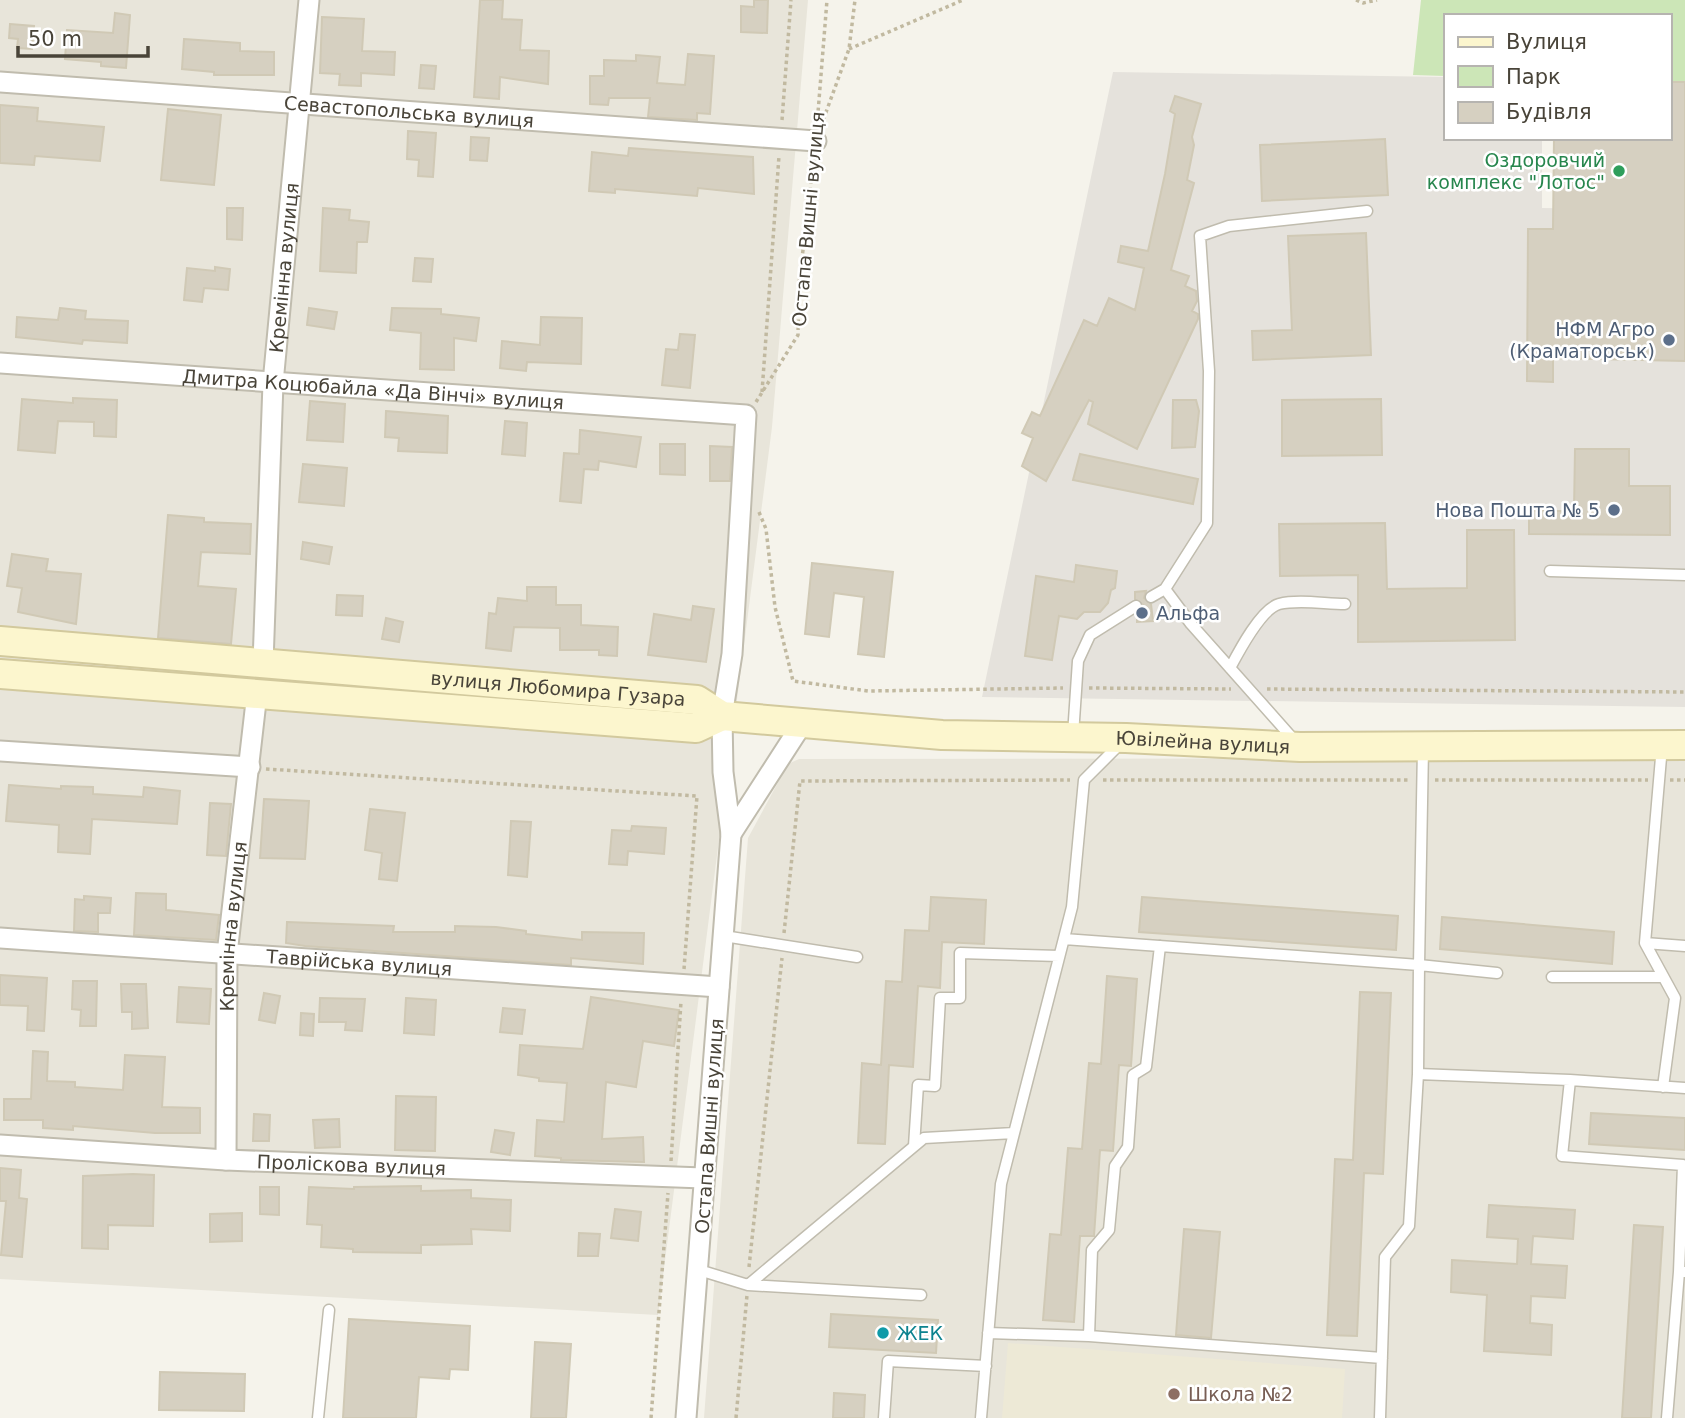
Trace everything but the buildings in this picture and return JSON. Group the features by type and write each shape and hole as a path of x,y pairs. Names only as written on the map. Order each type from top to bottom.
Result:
{"street":[{"name":"Кремінна вулиця","path":"263,663 273,383 309,0"},
{"name":"Севастопольська вулиця","path":"0,82 816,141"},
{"name":"Дмитра Коцюбайла «Да Вінчі» вулиця","path":"0,363 746,415"},
{"path":"722,716 732,654 746,415"},
{"name":"вулиця Любомира Гузара","path":"0,641 697,700 722,716"},
{"name":"вулиця Любомира Гузара","path":"0,674 696,728 722,716"},
{"name":"Кремінна вулиця","path":"226,1160 227,954 257,693"},
{"name":"Ювілейна вулиця","path":"722,716 930,734 1126,738 1300,747 1673,746"},
{"name":"Остапа Вишні вулиця","path":"686,1418 731,834 723,772 722,716"},
{"path":"731,834 802,724"},
{"path":"0,751 250,768"},
{"name":"Таврійська вулиця","path":"0,938 719,987"},
{"name":"Проліскова вулиця","path":"0,1144 226,1160 703,1178"}],"lane":[{"path":"1151,597 1166,589 1207,523 1209,371 1200,236 1229,226 1367,211"},
{"path":"1550,571 1685,575"},
{"path":"1166,589 1230,668 1300,747"},
{"path":"1230,668 1245,640 1278,604 1345,604"},
{"path":"1073,737 1077,662 1090,635 1136,606"},
{"path":"981,1418 1001,1184 1072,907 1084,780 1126,738"},
{"path":"1380,1418 1385,1257 1409,1226 1418,1074 1423,746"},
{"path":"1663,1087 1675,998 1645,943 1659,780 1673,746"},
{"path":"724,936 857,957"},
{"path":"1064,939 1497,973"},
{"path":"1645,943 1685,946"},
{"path":"1089,1336 1093,1250 1109,1230 1115,1166 1128,1147 1133,1075 1146,1067 1160,946"},
{"path":"914,1146 918,1085 934,1086 940,998 960,998 960,953 1059,956"},
{"path":"1552,977 1664,977"},
{"path":"1418,1074 1685,1088"},
{"path":"1570,1080 1562,1156 1683,1165 1682,1272 1667,1418"},
{"path":"747,1284 924,1138 1014,1133"},
{"path":"699,1270 747,1284 921,1295"},
{"path":"318,1418 329,1310"},
{"path":"988,1333 1089,1336 1382,1358"},
{"path":"884,1418 888,1361 986,1366"}],"path":[{"path":"762,395 791,0"},
{"name":"Остапа Вишні вулиця","path":"746,415 762,395 798,335 799,284 816,141 828,0"},
{"path":"816,141 849,49 855,0"},
{"path":"849,49 963,0"},
{"path":"1356,0 1363,3 1377,0"},
{"path":"757,505 766,529 775,607 793,681 868,691 1076,688 1685,692"},
{"path":"736,1418 747,1284 800,781 1685,780"}],"shaded area":[{"path":"0,0 808,0 772,427 658,1315 0,1279"},
{"path":"1113,72 1444,77 1444,140 1542,140 1542,208 1685,210 1685,707 982,697"},
{"path":"1685,758 1685,1418 704,1418 748,838 788,764 799,759"},
{"name":"Школа №2","path":"1008,1343 1345,1369 1342,1418 1002,1418"}],"green space":[{"path":"1421,0 1685,0 1685,81 1671,81 1671,14 1444,14 1444,76 1413,75"}],"place":[{"name":"Оздоровчий комплекс \"Лотос\"","path":"1619,171"},
{"name":"НФМ Агро (Краматорськ)","path":"1669,340"},
{"name":"Нова Пошта № 5","path":"1614,510"},
{"name":"Альфа","path":"1142,613"},
{"name":"ЖЕК","path":"883,1333"},
{"name":"Школа №2","path":"1174,1394"}]}
